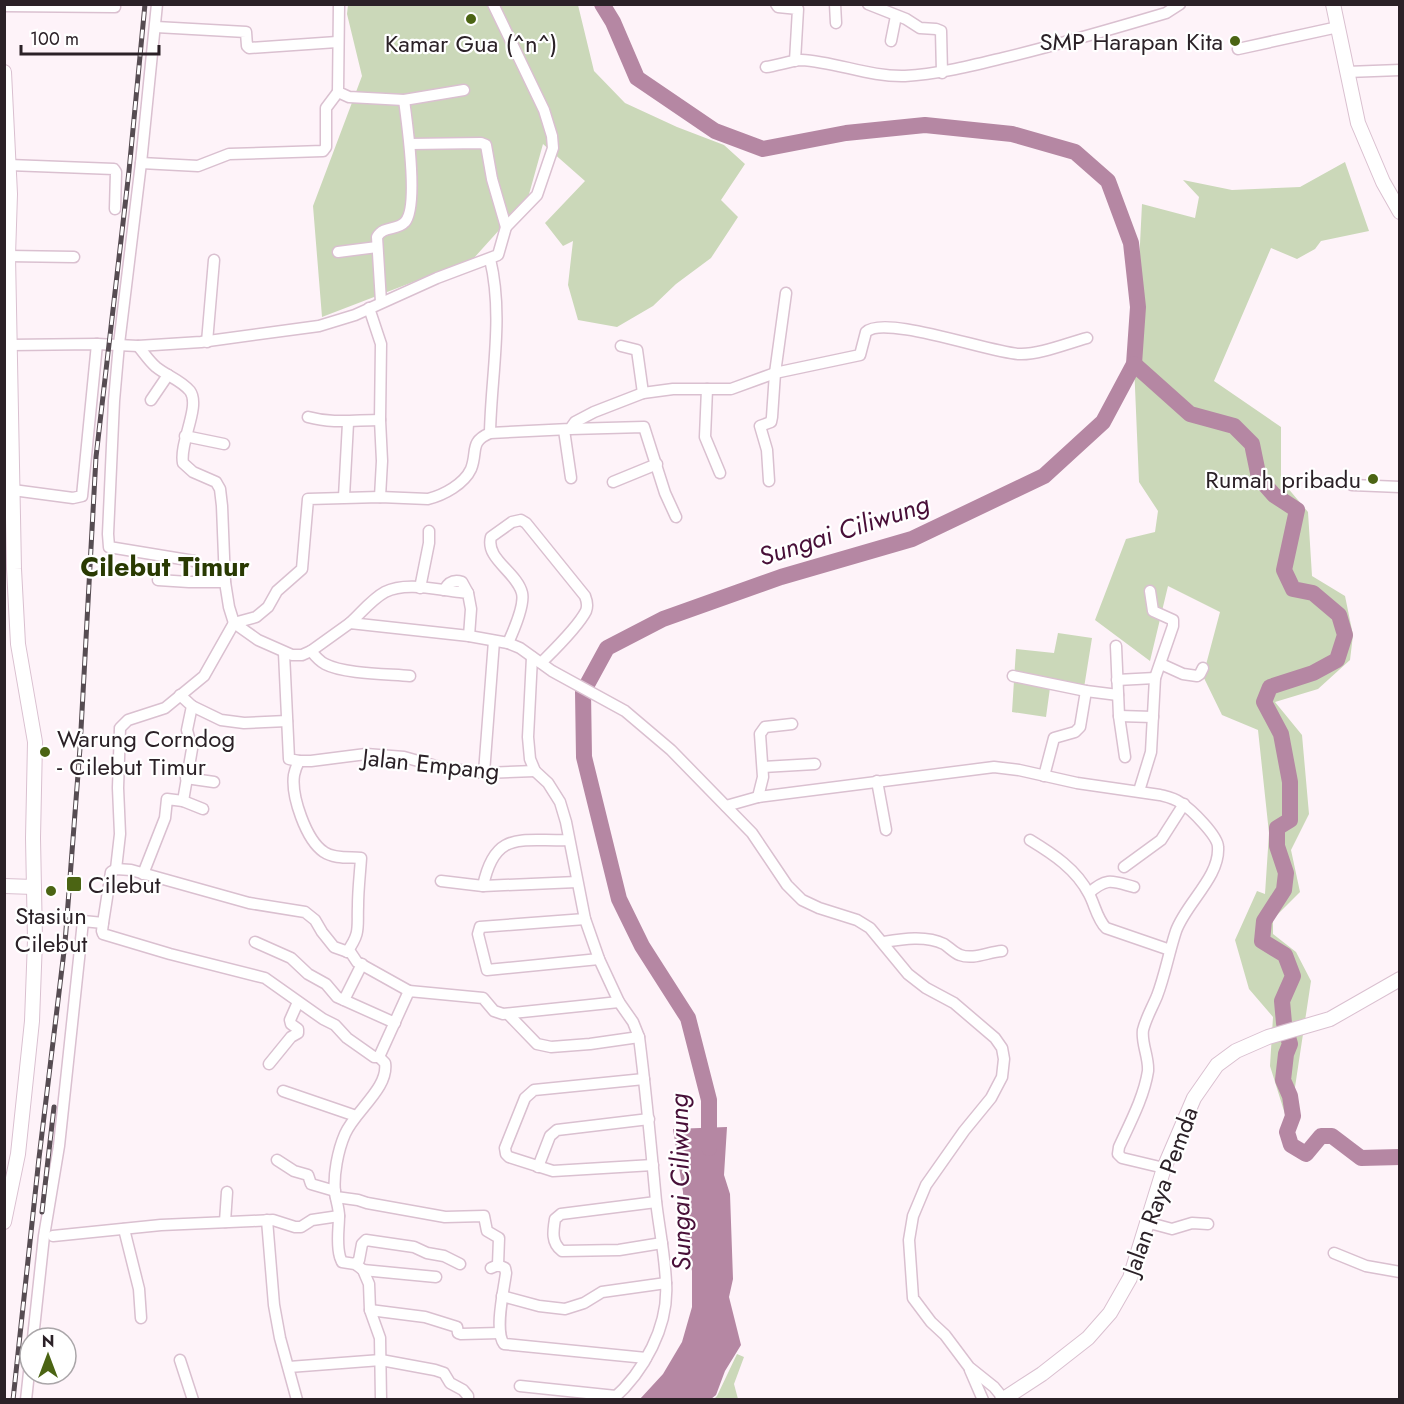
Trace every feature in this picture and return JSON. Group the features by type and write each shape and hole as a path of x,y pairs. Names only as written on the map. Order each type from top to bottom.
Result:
{"main road":[{"path":"1333,4 1354,109 1366,145 1400,212"},
{"path":"4,72 9,165 7,191 14,569 18,644 35,742 35,940 32,1021 18,1154 4,1222"},
{"path":"9,886 34,887"},
{"name":"Jalan Raya Pemda","path":"1003,1399 1042,1374 1088,1338 1110,1313 1130,1278 1164,1168 1194,1098 1217,1065 1236,1051 1268,1037 1330,1019 1400,979"}],"street":[{"path":"157,4 119,344 109,508 109,547 194,561"},
{"path":"338,92 339,4"},
{"path":"9,345 138,345 207,342 331,324 498,255 507,226 537,195 553,148 544,110 493,4"},
{"path":"776,4 778,7 798,9 795,61"},
{"path":"836,4 836,22"},
{"path":"868,4 906,19 920,28 941,31 942,73"},
{"path":"766,67 780,66 795,61 818,62 885,76 942,73 1059,45 1166,13 1180,4"},
{"path":"4,6 115,7"},
{"path":"891,41 896,16"},
{"path":"156,27 246,32 249,48 337,42"},
{"path":"1238,49 1338,27"},
{"path":"1347,72 1400,70"},
{"path":"338,92 349,97 404,100 464,90"},
{"path":"141,163 198,166 229,154 323,151 326,147 326,108 338,92"},
{"path":"381,302 377,237 386,228 401,225 409,215 410,144 404,100"},
{"path":"410,144 481,143 486,145 492,179 507,226"},
{"path":"9,165 114,169 116,172 115,209"},
{"path":"338,252 377,247"},
{"path":"8,256 74,256"},
{"path":"490,259 494,276 496,343 490,433"},
{"path":"207,342 214,260"},
{"path":"769,481 766,450 760,426 772,420 775,373 786,294"},
{"path":"369,308 381,344 380,497"},
{"path":"567,430 583,417 643,393 673,389 731,389 775,373 817,363 847,360 860,355 866,332 876,327 958,339 988,348 1022,354 1087,338"},
{"path":"13,490 73,498 82,496 97,344"},
{"path":"138,345 156,367 189,389 194,400 181,454 183,463 193,472 216,482 220,489 225,582 234,624 284,653 302,655 350,623 387,591 405,587 468,593 471,609 469,636"},
{"path":"621,346 637,350 643,393"},
{"path":"150,400 168,375"},
{"path":"707,389 705,437 720,473"},
{"path":"308,417 348,423 380,420"},
{"path":"344,497 348,423"},
{"path":"116,869 120,834 118,788 120,728 128,720 165,708 204,676 234,624 256,617 268,608 277,591 302,569 308,499 380,497 428,499 447,493 466,476 470,470 476,442 480,437 490,433 642,426 646,431 665,493 676,517"},
{"path":"567,430 571,478"},
{"path":"185,436 224,444"},
{"path":"613,482 657,464"},
{"path":"1352,485 1400,487"},
{"path":"508,643 523,594 491,552 489,540 512,522 521,520 526,523 585,597 587,604 586,611 579,620 537,660 528,736 530,759 535,771 554,790 560,802 585,919 599,959 619,1002 633,1022 639,1037 666,1283 662,1318 646,1358 630,1381 614,1398 538,1394 520,1386"},
{"path":"420,588 429,543 429,531"},
{"path":"158,580 225,582"},
{"path":"1139,791 1151,752 1155,678 1173,633 1173,620 1153,611 1150,591"},
{"path":"350,623 469,636 508,643 520,648 552,671 625,711 671,750 752,833 787,885 802,900 857,920 870,928 908,974 926,988 954,1003 995,1038 1002,1048 1004,1059 1002,1077 991,1098 964,1131 926,1185 913,1216 909,1240 913,1298 969,1366 994,1387 1003,1399"},
{"path":"484,772 494,641"},
{"path":"1116,646 1119,716 1125,757"},
{"path":"311,651 318,660 326,665 365,672 410,676"},
{"path":"284,653 289,759 298,761 294,775 296,801 302,819 309,834 323,852 334,856 361,858 359,927 348,951"},
{"path":"1161,664 1189,675 1200,674 1203,668"},
{"path":"1013,676 1118,695"},
{"path":"1118,680 1155,678"},
{"path":"1044,776 1054,738 1075,732 1080,727 1086,691"},
{"path":"180,695 192,706 221,720 244,723 287,721"},
{"path":"183,801 192,749 187,730 192,706"},
{"path":"1119,716 1153,717"},
{"path":"758,796 763,777 760,734 765,727 792,724"},
{"name":"Jalan Empang","path":"298,761 366,754 404,757 442,768 484,772 535,771"},
{"path":"763,767 815,764"},
{"path":"726,806 758,796 994,767 1077,783 1139,791 1172,798 1184,804 1218,843 1218,862 1182,916 1170,950 1143,1033 1148,1070 1141,1097 1118,1154 1122,1158 1164,1168"},
{"path":"186,778 214,782"},
{"path":"876,781 885,830"},
{"path":"143,874 165,818 167,799 183,801 203,809"},
{"path":"1124,867 1161,840 1184,804"},
{"path":"483,886 486,872 494,855 505,844 569,840"},
{"path":"1030,840 1052,853 1075,873 1089,893 1100,922 1106,928 1170,950"},
{"path":"436,1277 359,1267 342,1262 340,1257 336,1172 343,1140 356,1116 385,1079 385,1063 379,1057 370,1055 347,1038 335,1025 265,978 103,934 111,872 116,869 143,874 249,903 305,912 315,920 334,947 348,951 362,964 409,991 483,998 494,1011 508,1014 619,1002"},
{"path":"1089,893 1103,882 1110,881 1134,887"},
{"path":"441,882 483,886 577,882"},
{"path":"585,919 480,927 477,934 487,970 599,959"},
{"path":"34,1326 44,1236 64,1106 83,921 103,923"},
{"path":"883,942 903,938 930,940 943,944 959,955 968,956 1002,951"},
{"path":"255,942 291,958 308,974 326,984 337,996 395,1023"},
{"path":"344,1000 362,964"},
{"path":"379,1057 409,991"},
{"path":"269,1064 291,1037 298,1033 298,1029 291,1024 290,1020 298,1002"},
{"path":"508,1014 537,1044 551,1047 639,1037"},
{"path":"644,1079 534,1090 529,1093 505,1148 509,1157 553,1171 653,1165"},
{"path":"283,1091 356,1116"},
{"path":"538,1167 549,1136 557,1130 649,1119"},
{"path":"277,1160 294,1171 308,1175 311,1184 367,1203 446,1217 484,1216 486,1231 499,1238 495,1266 505,1268 506,1272 500,1333 501,1341 510,1346 646,1358"},
{"path":"225,1222 227,1192"},
{"path":"656,1202 561,1214 555,1219 554,1239 558,1249 562,1251 619,1250 662,1243"},
{"path":"52,1236 161,1225 267,1220 301,1227 322,1217 339,1216"},
{"path":"267,1220 274,1305 280,1338 297,1400"},
{"path":"1146,1222 1172,1229 1192,1223 1208,1224"},
{"path":"124,1229 139,1289 141,1318"},
{"path":"381,1400 380,1338 370,1310 369,1284 359,1267 362,1244 366,1240 414,1247 460,1263"},
{"path":"1334,1253 1366,1266 1400,1272"},
{"path":"502,1296 538,1306 565,1310 584,1303 602,1292 666,1283"},
{"path":"370,1310 433,1318 457,1327 458,1333 461,1334 500,1333"},
{"path":"180,1360 193,1400"},
{"path":"289,1367 381,1360 444,1373 450,1383 463,1390 468,1400"},
{"path":"969,1366 983,1400"}],"green space":[{"path":"348,5 578,5 594,71 625,103 724,145 745,164 721,200 738,217 711,258 676,284 653,306 617,327 578,320 568,285 573,241 563,246 545,223 585,181 543,144 528,198 473,259 322,317 313,206 362,76 347,14"},
{"path":"1345,162 1369,231 1321,241 1315,249 1297,259 1271,248 1214,381 1281,427 1281,480 1308,512 1312,576 1345,596 1353,635 1350,660 1318,689 1275,702 1302,735 1309,814 1291,850 1300,892 1273,919 1273,934 1296,952 1311,981 1289,1127 1270,1066 1273,1017 1249,989 1235,940 1257,891 1265,894 1269,833 1258,730 1222,715 1203,676 1220,612 1168,586 1150,661 1095,620 1126,539 1155,532 1158,511 1139,482 1134,364 1142,204 1195,218 1199,197 1183,180 1232,190 1300,187"},
{"path":"1058,633 1092,638 1083,694 1050,688 1046,717 1012,712 1016,649 1054,653"},
{"path":"737,1354 744,1357 734,1384 738,1399 714,1399 717,1396"}],"shaded area":[{"path":"727,1127 724,1175 730,1194 733,1279 729,1297 741,1345 725,1371 716,1395 711,1399 640,1399 663,1374 682,1342 692,1307 692,1271 685,1235 683,1192 673,1129"}],"waterway":[{"name":"Sungai Ciliwung","path":"602,4 613,22 637,78 715,131 763,149 846,133 925,125 1012,134 1075,152 1108,181 1131,243 1138,307 1134,364 1103,422 1044,476 912,539 781,577 663,619 607,648 583,692 584,757 619,899 642,946 688,1018 709,1100 709,1148"},
{"path":"1134,364 1190,414 1234,426 1252,444 1259,478 1274,495 1297,510 1284,570 1293,589 1313,593 1339,615 1345,635 1337,660 1313,673 1270,687 1264,702 1281,734 1290,782 1290,820 1277,828 1277,846 1286,873 1284,890 1264,921 1262,941 1285,955 1293,976 1282,1001 1284,1023 1290,1044 1286,1054 1283,1080 1290,1096 1293,1116 1287,1132 1291,1145 1306,1154 1321,1136 1332,1136 1361,1158 1400,1157"},
{"path":"4,702 4,721"}],"railway":[{"path":"13,1400 65,943 80,748 96,457 129,171 145,4"},
{"path":"42,1212 54,1107"}],"place":[{"name":"Kamar Gua (^n^)","path":"471,19"},
{"name":"SMP Harapan Kita","path":"1235,41"},
{"name":"Rumah pribadu","path":"1373,479"},
{"name":"Warung Corndog - Cilebut Timur","path":"45,752"},
{"name":"Cilebut","path":"74,884"},
{"name":"Stasiun Cilebut","path":"51,891"}],"district":[{"name":"Cilebut Timur","path":"165,566"}]}
